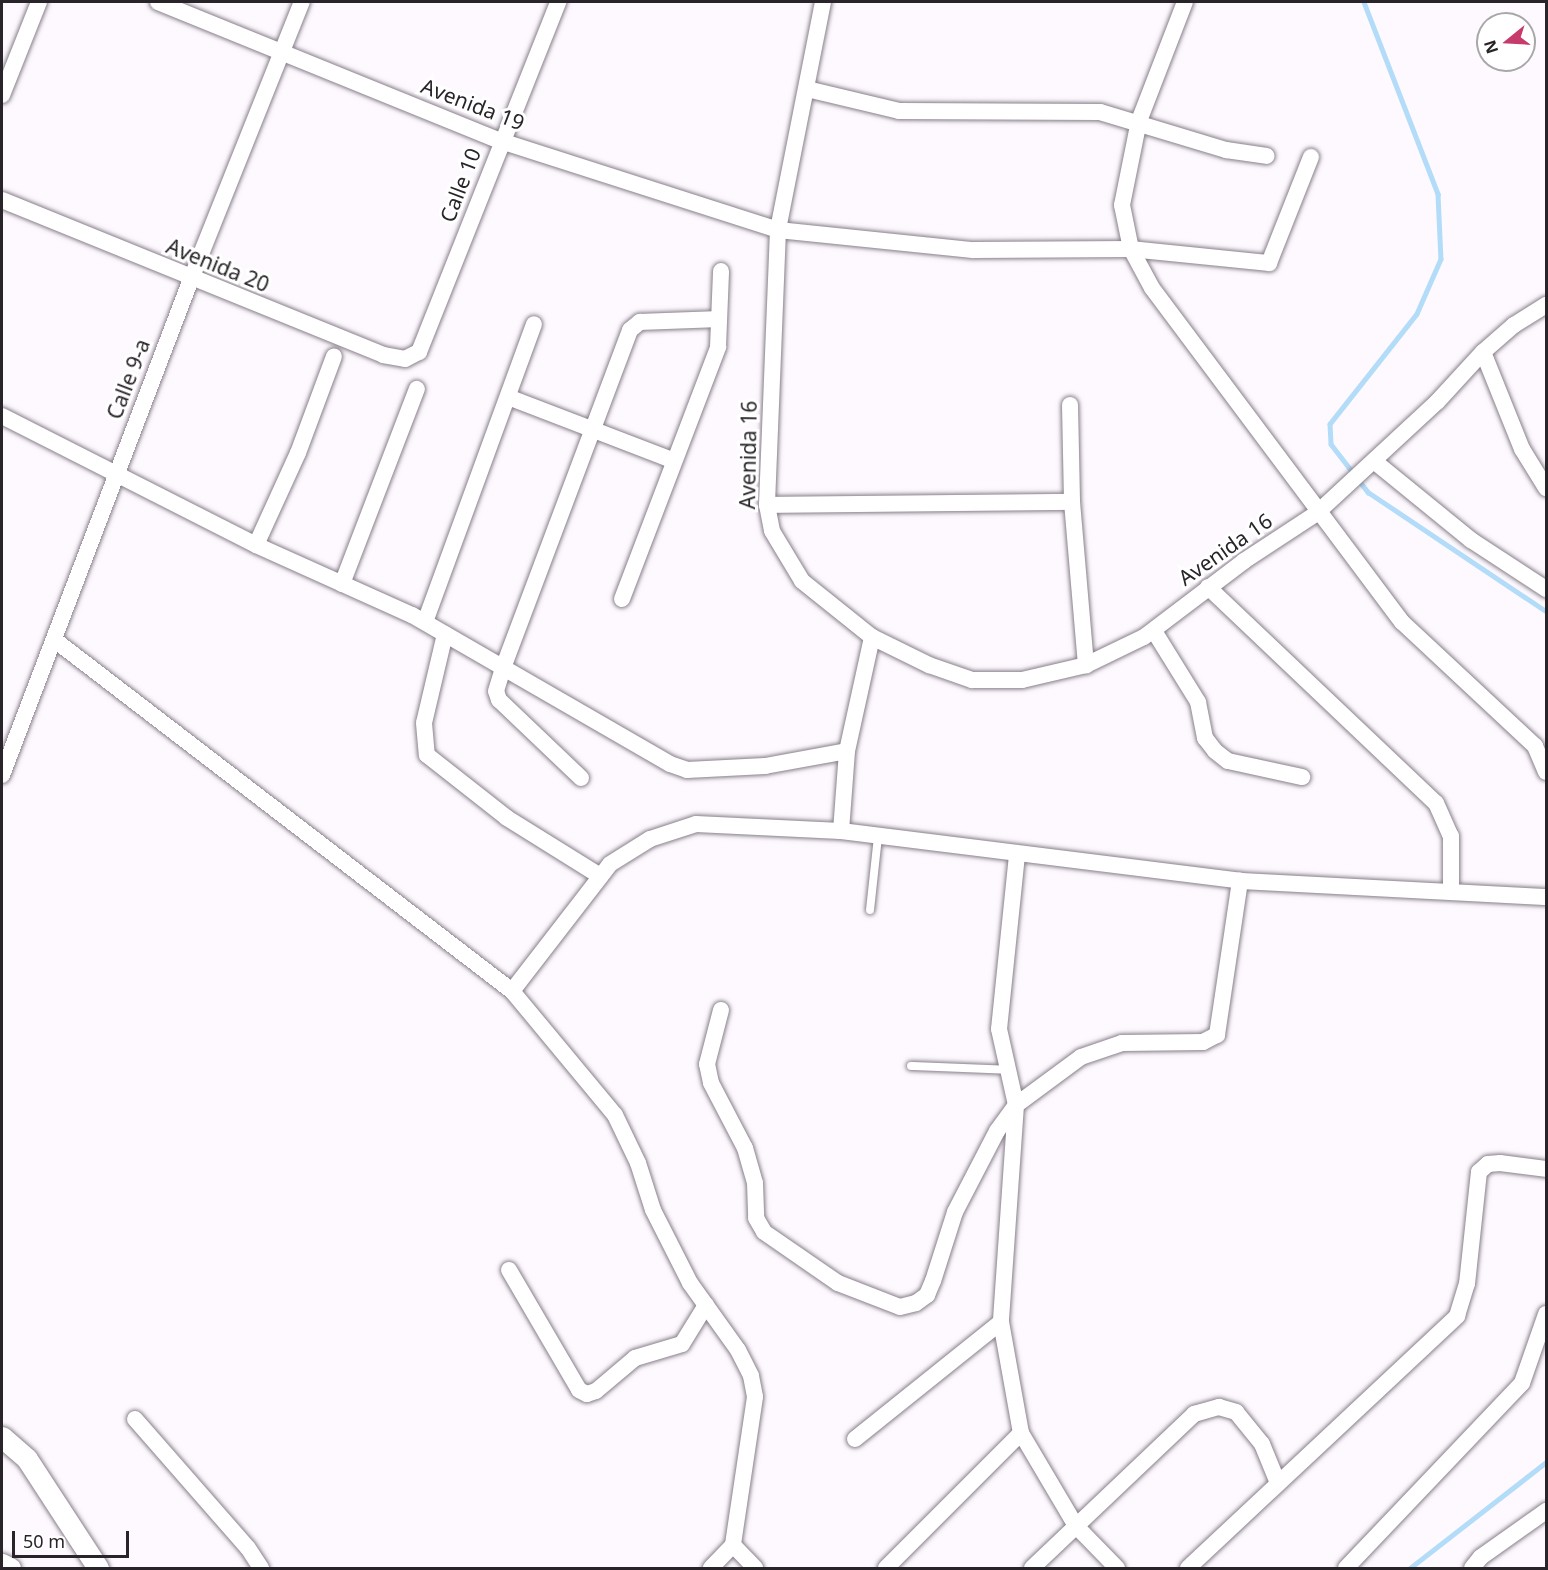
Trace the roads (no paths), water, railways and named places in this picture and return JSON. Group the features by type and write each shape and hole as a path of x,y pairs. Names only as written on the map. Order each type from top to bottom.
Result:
{"street":[{"path":"3,85 39,2"},
{"name":"Avenida 19","path":"158,2 501,141 778,230 973,250 1131,249 1269,263 1311,157"},
{"name":"Calle 9-a","path":"2,775 56,641 117,472 191,279 302,2"},
{"name":"Calle 10","path":"419,352 558,2"},
{"name":"Avenida 16","path":"821,2 807,89 778,230 767,505 772,531 802,581 872,637 928,665 972,680 1022,680 1086,665 1154,631 1208,587 1317,513 1368,466"},
{"path":"1185,2 1138,121 1122,205 1131,249 1152,288 1317,513 1402,622 1535,746 1546,772"},
{"path":"807,89 899,111 1100,111 1226,150 1267,156"},
{"name":"Avenida 20","path":"2,200 191,279 383,355 405,359 419,352"},
{"path":"622,600 672,460 718,347 722,271"},
{"path":"1546,305 1514,325 1483,352 1368,466 1471,540 1546,589"},
{"path":"580,778 499,700 496,691 630,330 640,322 719,319"},
{"path":"425,622 534,324"},
{"path":"1483,352 1522,449 1546,488"},
{"path":"256,545 298,453 334,356"},
{"path":"342,584 417,389"},
{"path":"508,397 672,460"},
{"path":"1070,405 1072,502 1086,665"},
{"path":"2,416 117,472 256,545 425,622 687,770 765,766 847,751"},
{"path":"767,505 1072,502"},
{"path":"1208,587 1436,804 1451,836 1451,892"},
{"path":"1154,631 1198,702 1205,738 1215,751 1228,761 1302,777"},
{"path":"445,634 424,723 427,755 507,818 600,876"},
{"path":"841,831 847,751 872,637"},
{"path":"56,641 512,991 615,1114 638,1162 653,1210 690,1283 738,1350 755,1397 733,1545 711,1569"},
{"path":"512,991 610,864 650,839 696,824 841,831 1017,855 1240,880 1546,897"},
{"path":"1017,855 999,1029 1016,1105 1001,1322 1022,1433 1076,1526 1117,1569"},
{"path":"721,1010 707,1064 711,1083 746,1148 760,1225 780,1246 838,1283 900,1307 916,1303 927,1295 955,1212 997,1131 1016,1105 1081,1056 1122,1043 1203,1042 1217,1035 1240,880"},
{"path":"1188,1569 1457,1316 1467,1284 1479,1172 1488,1164 1500,1163 1546,1169"},
{"path":"509,1270 579,1390 587,1394 596,1391 635,1358 682,1344 706,1305"},
{"path":"1346,1569 1522,1383 1546,1314"},
{"path":"855,1439 1001,1322"},
{"path":"1032,1569 1194,1414 1218,1407 1236,1412 1262,1444 1278,1483"},
{"path":"135,1419 248,1548 261,1569"},
{"path":"886,1569 1022,1433"},
{"path":"2,1437 27,1459 98,1569"},
{"path":"1472,1569 1481,1557 1546,1511"},
{"path":"733,1545 755,1569"},
{"path":"2,1564 10,1569"}],"lane":[{"path":"870,910 878,836"},
{"path":"911,1066 1009,1070"}],"waterway":[{"path":"1364,2 1438,194 1441,259 1417,314 1330,424 1331,444 1368,492 1546,611"},
{"path":"1410,1568 1546,1462"}]}
